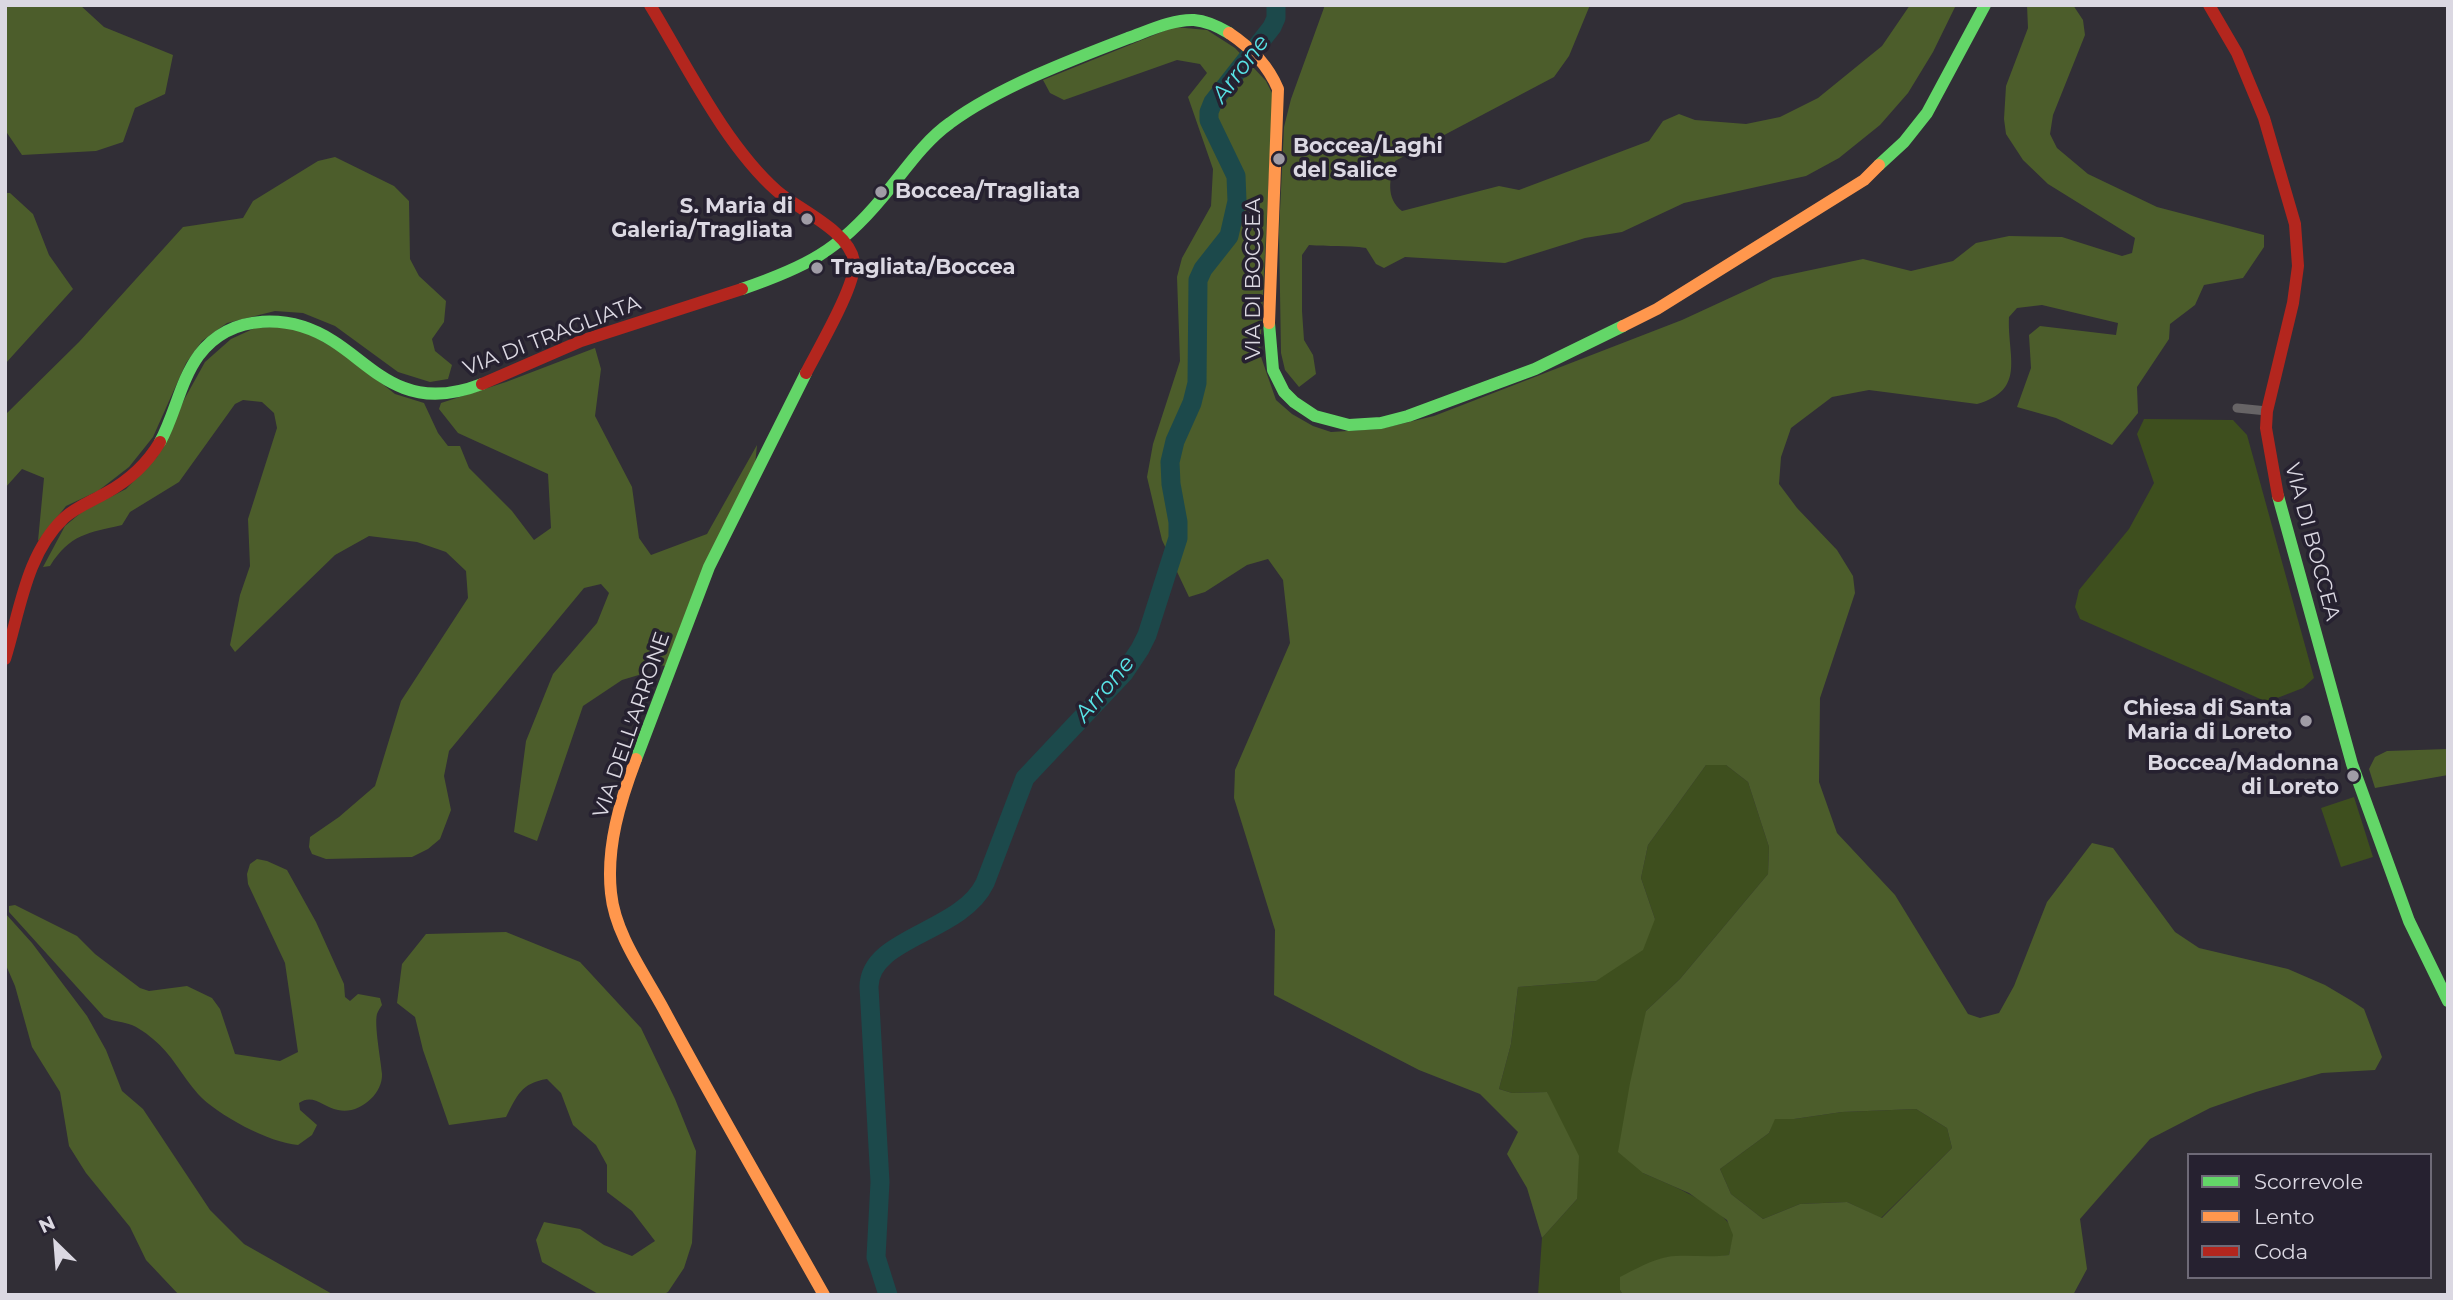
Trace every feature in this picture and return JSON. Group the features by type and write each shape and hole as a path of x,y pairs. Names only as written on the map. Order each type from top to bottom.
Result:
{"street":[{"path":"649,5 749,163 777,191 844,239"},
{"name":"VIA DI BOCCEA","path":"844,239 941,130 961,114 1104,48 1172,23 1190,20 1208,22 1234,36 1272,74 1279,93 1275,137 1269,330 1273,370 1284,392 1303,409 1327,421 1368,425 1408,416 1465,396 1535,369 1595,341 1657,309 1864,180 1904,142 1927,113 1985,5"},
{"name":"VIA DI BOCCEA","path":"2209,5 2237,53 2264,118 2295,224 2298,266 2293,303 2267,411 2266,429 2274,483 2352,764 2409,921 2448,1001"},
{"name":"VIA DI TRAGLIATA","path":"5,659 24,588 49,536 68,514 118,486 148,459 162,439 190,368 202,352 227,331 261,321 300,323 332,339 392,382 423,393 450,393 484,383 564,348 799,266 827,252 844,239"},
{"name":"VIA DELL'ARRONE","path":"824,1295 635,954 614,908 611,880 615,831 622,802 700,588 853,278 854,257 844,239"},
{"path":"2237,408 2267,411"}],"green space":[{"path":"5,5 80,5 104,27 173,55 165,94 135,108 123,142 96,151 22,155 5,130"},
{"path":"1325,5 1590,5 1569,56 1554,77 1395,161 1391,194 1402,211 1499,186 1519,190 1649,141 1663,121 1679,114 1695,120 1746,124 1780,117 1818,98 1882,46 1910,5 1956,5 1933,52 1908,93 1880,125 1839,158 1806,176 1684,203 1622,232 1585,238 1505,263 1405,257 1384,268 1376,264 1366,248 1309,245 1302,255 1302,311 1304,340 1313,355 1316,374 1299,387 1285,370 1281,353 1279,232 1284,127 1291,99"},
{"path":"2027,5 2073,5 2083,20 2085,35 2053,115 2050,134 2057,148 2088,174 2157,207 2264,235 2264,247 2243,278 2204,285 2195,305 2170,324 2169,339 2137,387 2138,413 2112,445 2056,418 2017,407 2031,368 2029,335 2040,326 2116,335 2118,323 2042,305 2017,308 2009,317 2009,381 1993,398 1977,404 1869,390 1832,397 1791,428 1781,457 1779,484 1797,508 1837,550 1853,576 1855,593 1820,698 1819,782 1837,833 1895,895 1968,1014 1980,1018 1999,1013 2014,986 2047,902 2092,843 2113,848 2175,932 2199,948 2288,969 2325,985 2364,1009 2382,1057 2375,1070 2322,1073 2256,1092 2210,1108 2150,1139 2080,1219 2087,1269 2073,1295 1623,1295 1620,1290 1620,1277 1655,1260 1674,1256 1729,1255 1733,1235 1727,1220 1689,1193 1643,1173 1618,1152 1646,1011 1680,979 1768,874 1769,847 1748,782 1726,765 1706,765 1648,845 1641,878 1655,919 1643,950 1596,981 1518,987 1511,1044 1499,1089 1512,1093 1547,1092 1579,1156 1577,1199 1542,1238 1527,1188 1507,1154 1518,1132 1480,1094 1419,1070 1274,995 1275,930 1234,798 1235,770 1290,643 1283,580 1268,559 1247,565 1205,592 1189,597 1162,540 1147,477 1153,444 1180,361 1177,277 1182,258 1211,206 1213,169 1188,97 1207,73 1200,64 1177,60 1064,100 1050,93 1043,80 1174,27 1207,30 1235,48 1266,81 1273,95 1260,354 1276,400 1292,414 1331,432 1380,429 1434,416 1682,320 1773,278 1863,259 1911,271 1953,261 1976,243 2009,236 2062,237 2122,256 2132,253 2135,238 2048,184 2023,160 2006,134 2006,86 2028,28","holes":["1916,1109 1947,1128 1952,1148 1882,1218 1847,1202 1800,1204 1763,1219 1731,1194 1720,1169 1769,1133 1775,1119 1842,1112"]},
{"path":"335,157 394,186 409,201 410,259 419,276 446,301 444,322 432,339 435,351 452,365 448,379 430,382 398,372 335,326 303,313 275,311 227,323 202,341 186,363 153,437 129,467 98,491 66,506 38,541 44,478 22,469 5,488 5,415 79,342 183,227 243,218 253,201 318,161"},
{"path":"5,193 10,193 33,214 49,255 73,289 5,364"},
{"path":"295,326 346,355 395,394 424,403 438,433 448,446 460,446 469,468 512,511 534,540 551,528 548,474 458,433 439,409 441,403 595,348 601,369 595,416 632,487 639,538 651,555 707,534 757,445 755,465 665,666 651,663 642,674 622,680 583,706 537,841 514,832 526,741 553,674 597,623 609,593 601,584 584,588 449,751 444,776 451,810 440,839 412,857 326,859 312,854 309,847 310,837 339,817 375,786 401,701 468,598 466,571 446,552 417,542 369,536 335,555 235,652 230,645 240,595 250,566 248,519 277,428 274,413 262,402 243,400 235,404 179,482 130,512 122,525 90,533 73,541 57,555 50,566 43,567 65,526 83,511 126,489 157,457 205,362 231,339 255,328"},
{"path":"2144,419 2233,420 2247,435 2314,678 2303,688 2267,702 2080,619 2075,607 2079,590 2129,529 2154,483 2137,434"},
{"path":"2448,749 2448,775 2375,788 2369,769 2375,757 2387,751"},
{"path":"1706,765 1726,765 1748,782 1769,847 1768,874 1680,979 1646,1011 1643,1173 1695,1197 1720,1214 1729,1223 1733,1233 1729,1255 1710,1258 1667,1257 1620,1290 1623,1295 1538,1295 1542,1238 1577,1199 1547,1092 1512,1093 1499,1089 1511,1044 1518,987 1596,981 1655,919 1641,878 1648,845"},
{"path":"2354,797 2373,857 2341,867 2321,808"},
{"path":"257,859 287,870 316,922 344,984 345,997 350,1001 358,994 380,998 382,1005 376,1019 382,1074 378,1089 361,1106 346,1111 309,1099 299,1103 300,1110 317,1125 312,1135 298,1145 259,1134 218,1111 198,1094 166,1051 150,1036 132,1025 104,1017 9,912 9,906 15,905 77,936 95,954 140,988 149,991 187,986 212,998 220,1009 235,1054 280,1061 298,1052 285,963 248,884 250,864"},
{"path":"5,913 32,943 87,1016 106,1050 122,1091 143,1109 210,1210 244,1244 334,1295 179,1295 146,1260 130,1227 86,1173 69,1146 60,1092 32,1047 15,986 5,963"},
{"path":"506,932 580,962 641,1028 675,1099 696,1151 692,1243 684,1268 668,1292 662,1295 600,1295 542,1262 536,1240 544,1222 580,1229 604,1245 632,1256 655,1241 632,1211 607,1192 607,1165 596,1145 573,1125 561,1093 547,1079 526,1087 506,1117 449,1125 423,1050 415,1017 397,1003 402,964 426,934"},
{"path":"1916,1109 1947,1128 1952,1148 1881,1218 1847,1202 1800,1204 1763,1219 1731,1194 1720,1169 1769,1133 1774,1119 1842,1112"}],"waterway":[{"name":"Arrone","path":"888,1295 876,1257 880,1182 869,987 873,970 899,945 938,925 973,900 985,883 1025,778 1124,673 1147,635 1178,538 1170,462 1197,383 1198,280 1203,269 1229,236 1237,201 1236,176 1209,120 1209,112 1213,102 1272,27 1276,18 1276,5"}],"traffic: fast":[{"path":"1879,165 1904,142 1927,113 1985,5"},
{"path":"742,289 803,265 835,244 866,216 931,139 969,110 1012,86 1169,23 1199,21 1229,33"},
{"path":"160,442 187,376 199,355 228,331 245,325 281,322 317,332 385,379 414,391 443,394 482,384"},
{"path":"1269,323 1273,370 1284,392 1315,416 1349,425 1381,423 1408,416 1535,369 1623,326"},
{"path":"636,759 709,567 806,373"},
{"path":"2278,496 2352,764 2409,921 2448,1001"}],"traffic: slow":[{"path":"1229,33 1258,57 1278,89 1269,323"},
{"path":"1623,326 1657,309 1864,180 1879,165"},
{"path":"636,759 612,841 611,893 618,923 639,967 824,1295"}],"traffic: jam":[{"path":"650,5 740,151 777,191 822,222 843,240 850,250 854,261 850,284 806,373"},
{"path":"2209,5 2237,53 2264,118 2295,224 2298,266 2293,303 2267,411 2266,428 2278,496"},
{"path":"482,384 581,341 742,289"},
{"path":"5,659 26,584 51,532 64,518 129,477 143,465 160,442"}],"place":[{"name":"Boccea/Laghi del Salice","path":"1279,159"},
{"name":"Boccea/Tragliata","path":"881,192"},
{"name":"S. Maria di Galeria/Tragliata","path":"807,219"},
{"name":"Tragliata/Boccea","path":"817,268"},
{"name":"Chiesa di Santa Maria di Loreto","path":"2306,721"},
{"name":"Boccea/Madonna di Loreto","path":"2353,776"}]}
